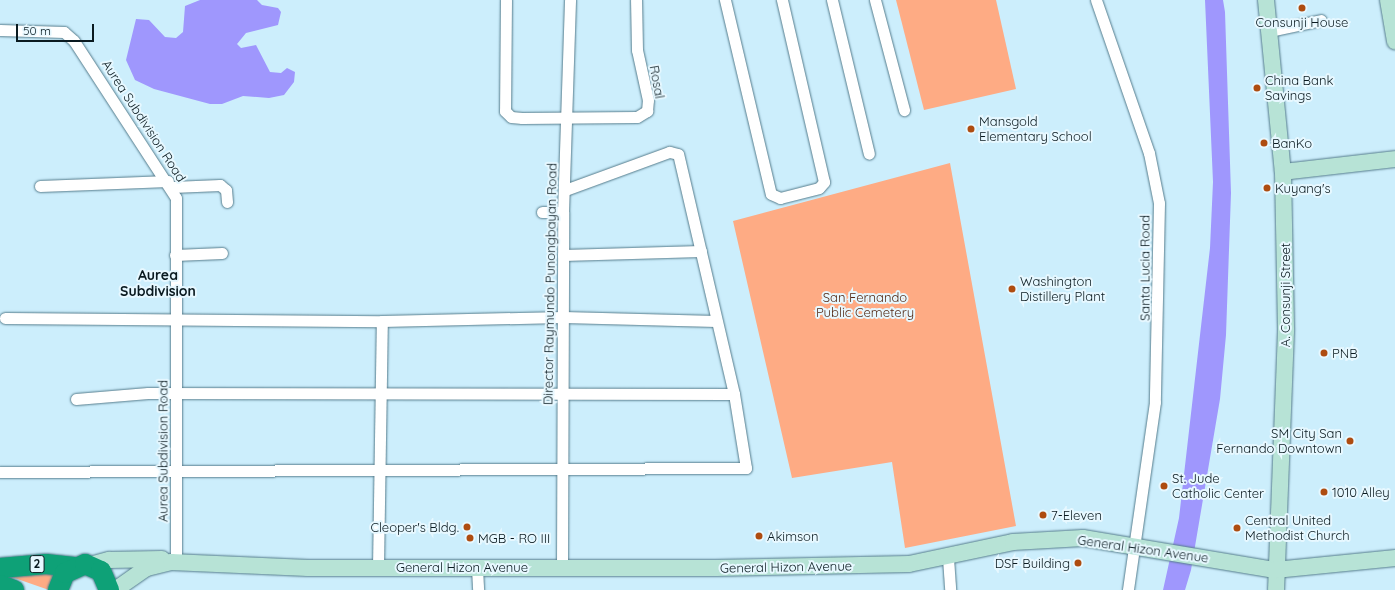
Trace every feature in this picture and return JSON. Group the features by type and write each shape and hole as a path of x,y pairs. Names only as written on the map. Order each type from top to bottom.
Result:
{"highway":[{"name":"2","path":"0,568 46,564 82,566 106,576 109,590"},
{"name":"2","path":"58,590 61,578 82,566"},
{"path":"0,585 14,590"}],"main road":[{"name":"A. Consunji Street","path":"1266,0 1283,172 1286,331 1275,570 1276,590"},
{"path":"1388,0 1395,41"},
{"path":"1283,172 1395,159"},
{"name":"General Hizon Avenue","path":"115,590 147,568 173,562 477,568 886,564 948,558 1013,542 1083,538 1165,549 1275,570 1395,558"},
{"name":"General Hizon Avenue","path":"82,566 130,559 161,558 173,562"}],"street":[{"name":"Rosal","path":"506,0 507,115 566,118 637,117 646,111 648,100 637,50 636,0"},
{"name":"Director Raymundo Punongbayan Road","path":"562,568 563,212 570,0"},
{"path":"725,0 771,194 780,198 819,188 824,182 782,0"},
{"path":"832,0 869,154"},
{"path":"875,0 904,110"},
{"name":"Santa Lucia Road","path":"1096,0 1149,153 1159,203 1155,402 1137,545 1128,590"},
{"path":"1269,31 1321,20"},
{"name":"Aurea Subdivision Road","path":"0,30 64,32 84,53 170,184 176,198 174,318 178,394 177,472 173,562"},
{"path":"0,472 743,470 748,465 734,394 701,251 676,152 564,190"},
{"path":"40,186 170,184 220,185 226,190 227,202"},
{"path":"542,212 563,212"},
{"path":"563,255 701,251"},
{"path":"175,255 222,253"},
{"path":"5,318 174,318 382,321 563,317 716,321"},
{"path":"378,567 380,470 379,394 382,321"},
{"path":"76,399 178,394 734,394"},
{"path":"948,558 950,590"},
{"path":"477,568 478,590"}],"green space":[{"path":"896,0 996,0 1016,89 924,110"},
{"name":"San Fernando Public Cemetery","path":"950,163 1016,526 905,548 892,462 792,478 733,221"},
{"path":"55,571 49,590 3,574"}],"shaded area":[{"path":"200,0 257,0 262,5 278,8 281,12 278,25 246,33 237,44 241,48 256,45 270,72 281,73 287,68 295,72 294,82 284,95 269,98 243,96 222,104 210,104 154,89 135,80 126,60 136,19 149,20 165,37 176,38 183,32 185,6"},
{"path":"1205,0 1223,0 1225,12 1231,193 1226,335 1220,399 1191,570 1185,590 1163,590 1179,518 1210,248 1213,182"}],"place":[{"name":"Consunji House","path":"1302,8"},
{"name":"China Bank Savings","path":"1257,88"},
{"name":"Mansgold Elementary School","path":"971,129"},
{"name":"BanKo","path":"1264,143"},
{"name":"Kuyang's","path":"1267,188"},
{"name":"Washington Distillery Plant","path":"1012,289"},
{"name":"PNB","path":"1324,353"},
{"name":"SM City San Fernando Downtown","path":"1350,441"},
{"name":"St. Jude Catholic Center","path":"1164,486"},
{"name":"1010 Alley","path":"1324,492"},
{"name":"7-Eleven","path":"1043,515"},
{"name":"Cleoper's Bldg.","path":"467,527"},
{"name":"Central United Methodist Church","path":"1237,528"},
{"name":"Akimson","path":"759,536"},
{"name":"MGB - RO III","path":"470,538"},
{"name":"DSF Building","path":"1078,563"}],"district":[{"name":"Aurea Subdivision","path":"158,284"}]}
